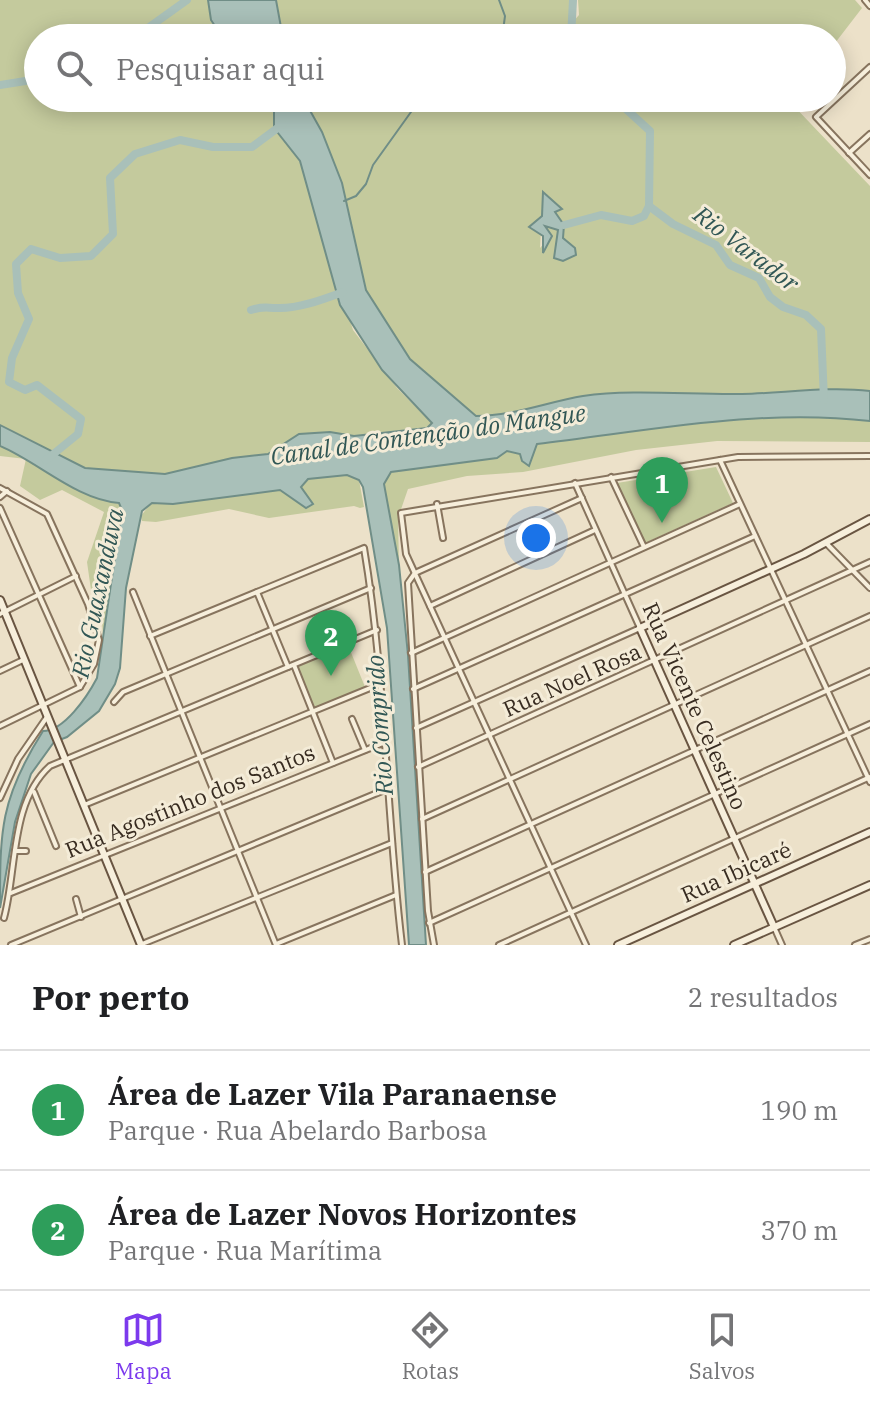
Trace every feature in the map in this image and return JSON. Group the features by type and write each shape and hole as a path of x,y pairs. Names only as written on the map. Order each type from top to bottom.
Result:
{"street":[{"path":"846,89 870,67"},
{"path":"821,112 816,117 870,175"},
{"path":"849,153 870,134"},
{"path":"586,945 415,573 403,544 401,513 437,504 720,460 781,455 870,456"},
{"path":"499,945 869,779 720,460"},
{"path":"611,477 644,547"},
{"name":"Rua Vicente Celestino","path":"575,483 782,945"},
{"path":"0,488 43,510 76,576 99,640 94,664 80,687 0,726"},
{"path":"0,497 7,491"},
{"path":"434,945 425,872 407,590 415,573 582,498"},
{"path":"437,504 443,538"},
{"path":"411,653 740,504"},
{"path":"0,508 41,593 80,687"},
{"path":"416,728 770,569 870,519"},
{"path":"430,606 596,530"},
{"path":"413,689 755,536"},
{"path":"826,543 870,588"},
{"path":"150,636 364,548 377,630 383,743 402,945"},
{"name":"Rua Noel Rosa","path":"418,767 870,562"},
{"path":"3,612 76,576"},
{"path":"114,702 123,692 371,588"},
{"path":"133,592 275,945 396,895"},
{"path":"257,592 313,711 333,763"},
{"path":"0,600 141,945 392,843"},
{"path":"422,819 870,616"},
{"path":"4,918 11,893 18,832 33,789 46,769 65,758 377,630"},
{"path":"0,671 25,659"},
{"path":"425,872 870,671"},
{"path":"84,805 380,684"},
{"path":"0,798 18,759 48,716"},
{"path":"352,719 365,750"},
{"path":"429,923 870,724"},
{"name":"Rua Agostinho dos Santos","path":"11,893 383,743"},
{"path":"33,789 56,846"},
{"path":"11,945 387,789"},
{"name":"Rua Ibicaré","path":"618,945 870,832"},
{"path":"15,851 26,851"},
{"path":"734,945 870,885"},
{"path":"76,899 81,917"},
{"path":"855,945 870,939"}],"green space":[{"path":"0,0 208,0 214,24 24,24 24,112 274,112 275,128 300,161 353,330 397,388 432,423 427,428 354,436 330,432 299,434 268,454 232,458 165,474 85,468 0,425"},
{"path":"276,0 569,0 572,23 579,15 578,0 855,0 862,8 846,29 846,24 280,24"},
{"path":"309,112 800,112 870,186 870,391 602,394 503,414 476,416 410,360 366,290 342,183","holes":["543,193 561,209 555,212 564,225 563,238 575,248 555,250 559,230 545,226 551,236 540,248"]},
{"path":"827,416 870,421 870,442 717,441 636,450 523,472 467,476 408,489 398,518 399,565 384,483 391,472 497,458 507,451 531,456 537,444 737,418"},
{"path":"0,446 24,456 76,488 121,505 104,650 102,621 91,590 87,562 104,512 62,490 40,500 20,486 26,459 0,456"},
{"path":"716,467 733,503 645,543 617,483"},
{"path":"347,475 359,480 364,507 269,518 229,509 156,522 142,521 141,516 151,503 173,504 280,490 301,505 312,501 304,495 301,487 308,479"},
{"path":"348,645 365,687 315,708 297,666"}],"water":[{"path":"208,0 276,0 280,24 214,24"},
{"name":"Canal de Contenção do Mangue","path":"274,112 311,112 342,183 366,290 410,359 476,416 503,414 602,394 870,391 870,421 786,417 703,423 537,444 529,466 522,461 520,454 507,451 497,458 391,472 384,484 399,565 408,655 426,945 409,945 387,628 363,487 359,480 347,475 308,479 301,487 313,504 306,508 280,490 173,504 152,503 142,511 126,588 120,668 115,684 99,711 67,737 54,742 31,774 15,822 0,908 2,836 10,796 18,776 43,731 51,730 67,719 97,678 122,510 119,503 73,488 0,446 0,425 85,468 165,474 232,458 268,454 299,434 330,432 354,436 427,428 432,423 382,370 340,305 300,161 274,128"},
{"path":"543,192 562,209 555,212 564,225 563,238 575,248 576,255 563,261 554,258 558,230 545,226 552,236 543,253 543,236 529,227 542,216"}],"waterway":[{"path":"154,24 187,0"},
{"path":"499,0 505,16 504,24"},
{"name":"Rio Varador","path":"572,24 573,0"},
{"path":"0,85 24,81"},
{"path":"344,201 356,196 366,184 373,165 411,112"},
{"name":"Rio Varador","path":"629,112 650,131 649,206 673,224 716,245 730,265 759,278 770,297 783,307 806,315 821,329 824,400"},
{"path":"46,460 78,434 81,419 37,385 25,390 9,382 12,358 29,319 18,293 16,264 31,249 60,258 91,256 113,234 110,178 135,154 180,140 213,147 252,147 283,124"},
{"path":"564,225 601,215 632,221 644,216 649,206"},
{"path":"251,310 294,307 343,292"}],"place":[{"name":"Área de Lazer Vila Paranaense","path":"662,523"},
{"name":"Área de Lazer Novos Horizontes","path":"331,676"}],"water label":[{"name":"Rio Guaxanduva","path":"98,593"},
{"name":"Rio Comprido","path":"380,725"}]}
